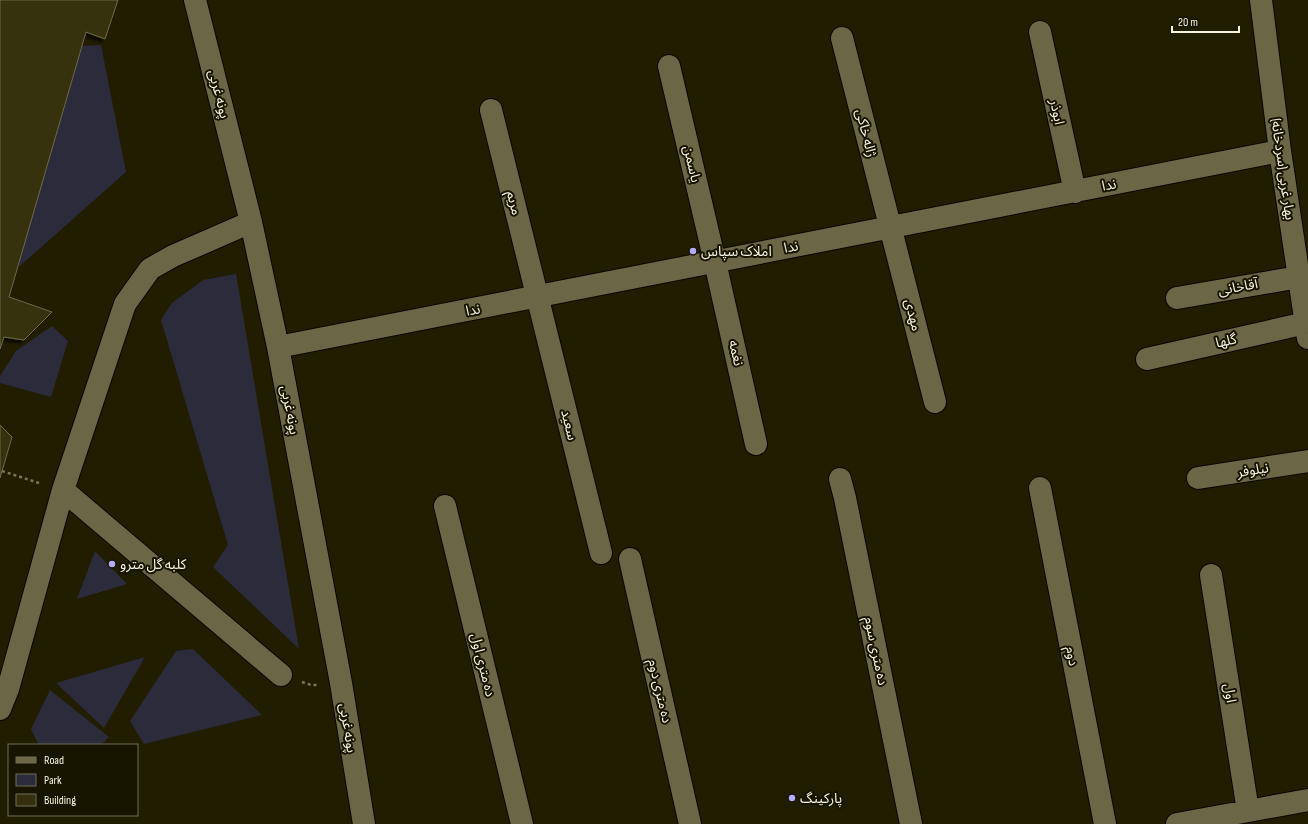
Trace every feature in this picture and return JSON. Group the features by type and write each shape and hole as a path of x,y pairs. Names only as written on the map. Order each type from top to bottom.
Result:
{"street":[{"name":"پونه غربی","path":"195,0 250,222 278,347 341,683 364,824"},
{"name":"بهار غربی (سردخانه)","path":"1260,0 1280,151 1301,263 1307,330"},
{"name":"ابوذر","path":"1040,32 1074,192"},
{"name":"ژاله خاکی","path":"842,38 890,228"},
{"name":"یاسمن","path":"669,66 715,262"},
{"name":"مریم","path":"491,110 537,297"},
{"name":"ندا","path":"278,347 1280,151"},
{"path":"0,709 8,690 63,490 125,304 150,269 173,256 250,222"},
{"name":"مهدی","path":"890,228 935,402"},
{"name":"نغمه","path":"715,262 756,444"},
{"name":"آقاخانی","path":"1177,298 1301,263"},
{"name":"سعید","path":"537,297 601,553"},
{"name":"گلها","path":"1147,358 1307,330"},
{"name":"نیلوفر","path":"1198,478 1308,461"},
{"name":"ده متری سوم","path":"840,479 911,824"},
{"name":"دوم","path":"1040,488 1105,824"},
{"path":"63,490 281,675"},
{"name":"ده متری اول","path":"445,506 522,824"},
{"name":"ده متری دوم","path":"630,559 690,824"},
{"name":"اول","path":"1211,575 1248,811"},
{"path":"1177,824 1308,800"}],"path":[{"path":"2,471 35,483 63,490"},
{"path":"281,675 311,685 341,683"}],"green space":[{"path":"101,45 126,172 20,266 11,262 81,46"},
{"path":"236,274 299,649 213,567 228,545 161,320 172,303 203,280"},
{"path":"52,326 68,341 51,397 0,383 0,376 16,351"},
{"path":"95,551 127,584 77,599"},
{"path":"193,649 262,715 144,744 130,721 176,651"},
{"path":"145,657 104,728 56,683"},
{"path":"50,690 109,737 102,744 38,744 31,729"}],"building":[{"path":"0,0 118,0 105,39 86,32 9,297 52,312 24,340 4,337 0,349"},
{"path":"0,425 12,437 0,478"}],"place":[{"name":"املاک سپاس","path":"693,251"},
{"name":"کلبه گل مترو","path":"112,564"},
{"name":"پارکینگ","path":"792,798"}]}
